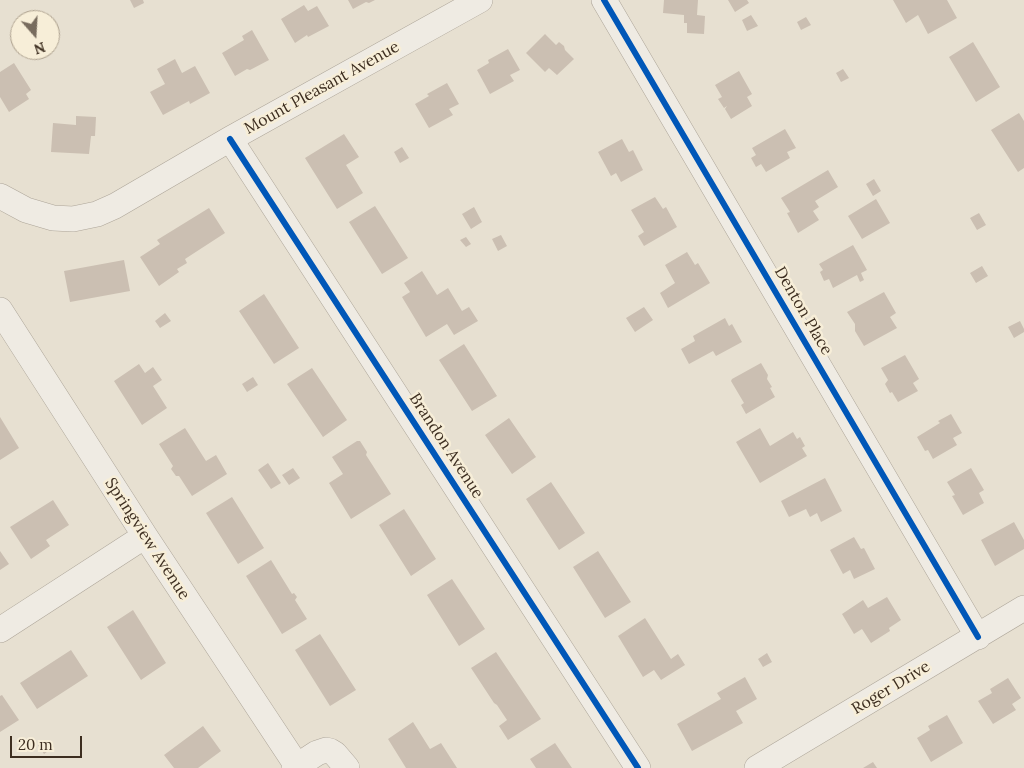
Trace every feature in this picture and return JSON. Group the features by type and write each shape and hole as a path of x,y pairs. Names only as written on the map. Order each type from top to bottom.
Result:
{"street":[{"name":"Mount Pleasant Avenue","path":"0,196 26,210 53,218 84,218 97,214 115,206 230,139 480,0"},
{"name":"Denton Place","path":"604,0 978,637"},
{"name":"Brandon Avenue","path":"230,139 638,768"},
{"name":"Springview Avenue","path":"0,310 144,536 295,767"},
{"path":"0,630 144,536"},
{"name":"Roger Drive","path":"757,768 1024,608"},
{"path":"295,767 317,753 330,750 346,768"}],"building":[{"path":"130,0 143,0 144,3 134,8"},
{"path":"348,0 375,0 369,3 366,2 353,9"},
{"path":"664,0 698,0 697,15 705,16 704,34 687,33 687,23 684,23 684,15 663,13"},
{"path":"728,0 747,0 749,3 735,12"},
{"path":"893,0 947,0 957,18 928,34 918,15 906,23"},
{"path":"304,5 308,11 317,6 329,26 308,37 307,35 295,43 281,19"},
{"path":"751,15 758,26 747,31 742,20"},
{"path":"806,17 811,25 801,30 797,22"},
{"path":"252,30 269,60 235,76 222,53 244,40 242,36"},
{"path":"545,34 556,45 559,42 564,46 565,50 574,59 557,75 549,68 545,72 526,53"},
{"path":"973,42 1000,87 976,102 949,57"},
{"path":"508,49 520,70 510,75 514,81 490,94 477,70 489,63 488,60"},
{"path":"175,59 182,73 195,66 210,93 190,104 189,101 163,115 150,92 165,84 157,69"},
{"path":"14,63 31,90 26,94 29,99 9,112 0,97 0,72"},
{"path":"843,69 849,78 841,82 836,73"},
{"path":"739,71 752,94 747,97 752,106 731,119 725,109 727,106 724,108 718,99 722,97 715,85"},
{"path":"447,83 459,104 449,109 453,115 429,128 415,104 429,96 427,94"},
{"path":"1019,113 1024,121 1024,168 1018,172 991,130"},
{"path":"76,116 96,117 95,136 91,136 89,154 51,152 53,123 76,125"},
{"path":"785,129 796,148 787,152 790,158 766,172 761,164 756,167 751,158 756,155 752,148"},
{"path":"344,134 359,157 346,165 363,193 337,209 305,158"},
{"path":"622,139 629,152 633,150 643,170 621,182 616,173 611,176 598,152"},
{"path":"402,147 409,158 400,163 394,152"},
{"path":"828,170 838,187 815,201 819,207 813,211 819,220 798,233 787,213 790,212 781,198"},
{"path":"874,179 881,191 873,196 866,184"},
{"path":"655,197 663,209 666,207 677,227 644,246 638,236 644,232 631,210"},
{"path":"876,199 890,223 862,239 848,216"},
{"path":"375,206 408,258 382,274 349,222"},
{"path":"474,207 482,222 471,229 462,214"},
{"path":"209,208 225,233 185,259 187,263 177,269 179,272 159,286 140,257 160,244 157,240"},
{"path":"979,213 986,225 977,230 970,218"},
{"path":"501,235 507,246 498,251 492,239"},
{"path":"466,237 471,244 466,247 460,240"},
{"path":"853,245 867,270 861,273 864,280 860,282 857,275 833,288 829,279 824,281 820,272 823,270 819,264"},
{"path":"687,252 695,265 698,263 710,283 668,308 660,293 675,283 665,265"},
{"path":"124,260 130,291 70,302 64,271"},
{"path":"982,266 988,276 976,283 970,273"},
{"path":"422,271 437,295 448,288 462,311 469,307 478,321 454,335 447,324 426,337 402,297 410,292 404,283"},
{"path":"884,292 896,313 890,317 897,328 864,346 855,331 855,324 847,312"},
{"path":"264,294 299,348 274,364 239,311"},
{"path":"644,307 653,320 635,332 626,318"},
{"path":"165,313 171,321 160,328 155,321"},
{"path":"725,318 729,326 732,324 742,342 716,356 713,351 689,364 681,349 695,341 693,336"},
{"path":"1020,321 1024,332 1014,338 1008,327"},
{"path":"464,344 497,396 472,411 439,360"},
{"path":"905,355 919,379 913,383 918,391 898,402 885,384 888,380 881,368"},
{"path":"761,363 768,375 767,379 775,397 746,414 741,405 744,403 731,381"},
{"path":"139,364 145,373 153,367 162,380 153,386 167,408 142,425 114,381"},
{"path":"312,368 347,420 323,437 287,384"},
{"path":"253,377 258,385 247,392 242,384"},
{"path":"951,414 962,433 953,438 957,445 933,459 928,450 925,451 917,437"},
{"path":"0,417 19,448 0,460"},
{"path":"509,418 536,457 512,474 485,435"},
{"path":"185,428 206,461 216,455 227,474 192,496 179,476 176,476 171,469 173,466 159,444"},
{"path":"760,428 770,446 793,432 797,439 800,437 805,446 802,448 807,456 760,483 736,442"},
{"path":"360,441 367,452 366,455 391,494 351,519 329,483 343,474 332,457"},
{"path":"268,463 281,483 271,489 258,470"},
{"path":"293,468 300,478 289,485 282,475"},
{"path":"971,468 984,490 979,493 984,503 963,515 952,496 955,495 947,482"},
{"path":"825,478 842,511 821,522 817,513 810,517 806,509 789,517 781,501"},
{"path":"551,482 585,533 559,550 526,499"},
{"path":"232,497 264,548 238,564 206,513"},
{"path":"53,500 69,525 46,540 50,546 31,559 10,527"},
{"path":"404,509 436,559 411,576 379,525"},
{"path":"1014,522 1024,540 1024,549 995,566 981,540"},
{"path":"854,537 861,549 864,548 875,569 854,579 850,570 843,574 830,550"},
{"path":"0,551 9,564 0,570"},
{"path":"598,551 631,602 605,618 573,567"},
{"path":"271,560 292,594 294,593 297,597 295,600 307,619 282,634 246,576"},
{"path":"452,579 485,629 459,646 427,595"},
{"path":"887,597 901,620 889,628 890,631 871,643 862,629 854,634 842,614 863,600 868,608"},
{"path":"133,610 166,663 141,680 107,627"},
{"path":"645,618 671,659 678,654 685,665 661,680 654,670 643,677 618,636"},
{"path":"320,634 356,690 330,706 295,650"},
{"path":"71,650 88,676 37,709 20,683"},
{"path":"496,652 541,719 508,740 499,726 507,720 471,668"},
{"path":"767,653 772,662 763,667 758,659"},
{"path":"745,677 757,699 736,711 743,723 692,751 677,724 721,699 717,693"},
{"path":"1008,678 1021,698 1012,704 1016,710 993,724 978,701 992,693 990,689"},
{"path":"2,695 19,720 0,732 0,696"},
{"path":"947,715 963,743 931,762 917,738 930,730 928,726"},
{"path":"413,722 430,749 441,743 457,768 406,768 388,739"},
{"path":"203,726 221,751 198,768 174,768 164,755"},
{"path":"46,741 51,749 44,754 38,745"},
{"path":"555,743 572,768 536,768 530,759"},
{"path":"873,762 877,768 863,768"}],"cycle path":[{"path":"604,0 978,637"},
{"path":"230,139 638,768"}]}
